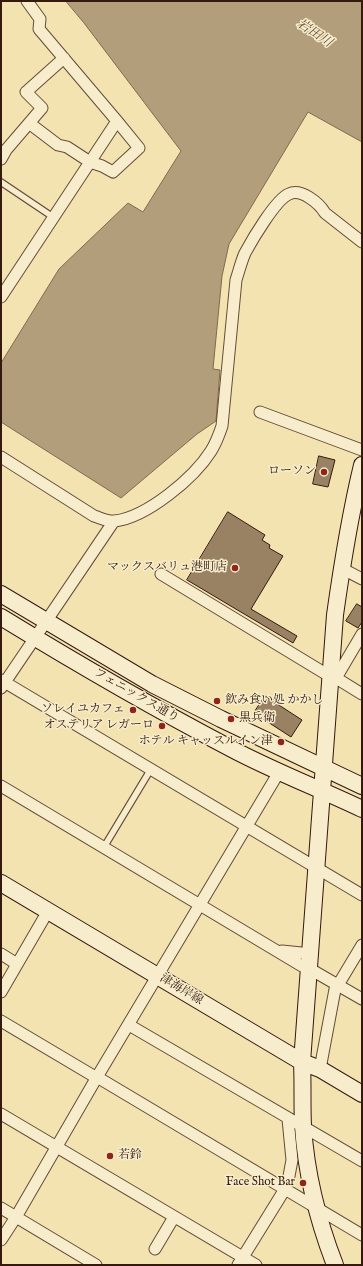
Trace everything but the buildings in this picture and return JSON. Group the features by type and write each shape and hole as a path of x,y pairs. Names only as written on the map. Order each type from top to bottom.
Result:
{"street":[{"path":"27,1 40,19 38,29 118,121 139,148 113,172 90,162 67,147 58,145 29,123"},
{"path":"3,152 42,108 26,92 64,58"},
{"path":"1,297 118,121"},
{"path":"1,457 94,516 114,521 135,515 148,509 173,490 196,469 210,452 217,439 222,426 236,280 245,253 275,206 283,197 290,193 295,192 301,194 321,207 325,213 362,242"},
{"path":"260,412 362,450"},
{"path":"335,1265 316,1208 307,1162 303,1127 302,1062 333,678 335,615 341,568 352,508 362,465"},
{"path":"114,521 47,621 2,684 151,769 362,895"},
{"path":"341,568 362,579"},
{"path":"161,574 362,694"},
{"name":"フェニックス通り","path":"1,594 152,684 221,719 362,786"},
{"name":"フェニックス通り","path":"1,617 158,709 230,749 362,809"},
{"path":"333,678 362,634"},
{"path":"1,1240 279,772"},
{"path":"1,786 278,951 310,962 337,984 362,999"},
{"name":"津海岸線","path":"1,883 302,1062 320,1069 362,1094"},
{"path":"1,992 48,911"},
{"path":"320,1069 337,984 362,945"},
{"path":"1,954 17,964"},
{"path":"1,1021 362,1235"},
{"path":"129,1025 362,1161"},
{"path":"1,1114 174,1217 240,1261 256,1265"},
{"path":"240,1261 285,1190 292,1160 288,1119"},
{"path":"1,1208 96,1265"},
{"path":"156,1249 174,1217"}],"lane":[{"path":"1,182 53,217"},
{"path":"104,847 151,769"}],"water":[{"name":"岩田川","path":"66,1 362,1 362,142 308,112 229,244 222,276 213,369 220,370 216,421 197,434 121,498 1,422 1,363 59,269 128,203 143,212 181,151"}],"place":[{"name":"ローソン","path":"324,472"},
{"name":"マックスバリュ港町店","path":"235,568"},
{"name":"飲み食い処 かかし","path":"217,701"},
{"name":"ソレイユカフェ","path":"133,710"},
{"name":"黒兵衛","path":"231,719"},
{"name":"オステリア レガーロ","path":"162,726"},
{"name":"ホテル キャッスルイン津","path":"281,742"},
{"name":"若鈴","path":"110,1156"},
{"name":"Face Shot Bar","path":"303,1183"}]}
